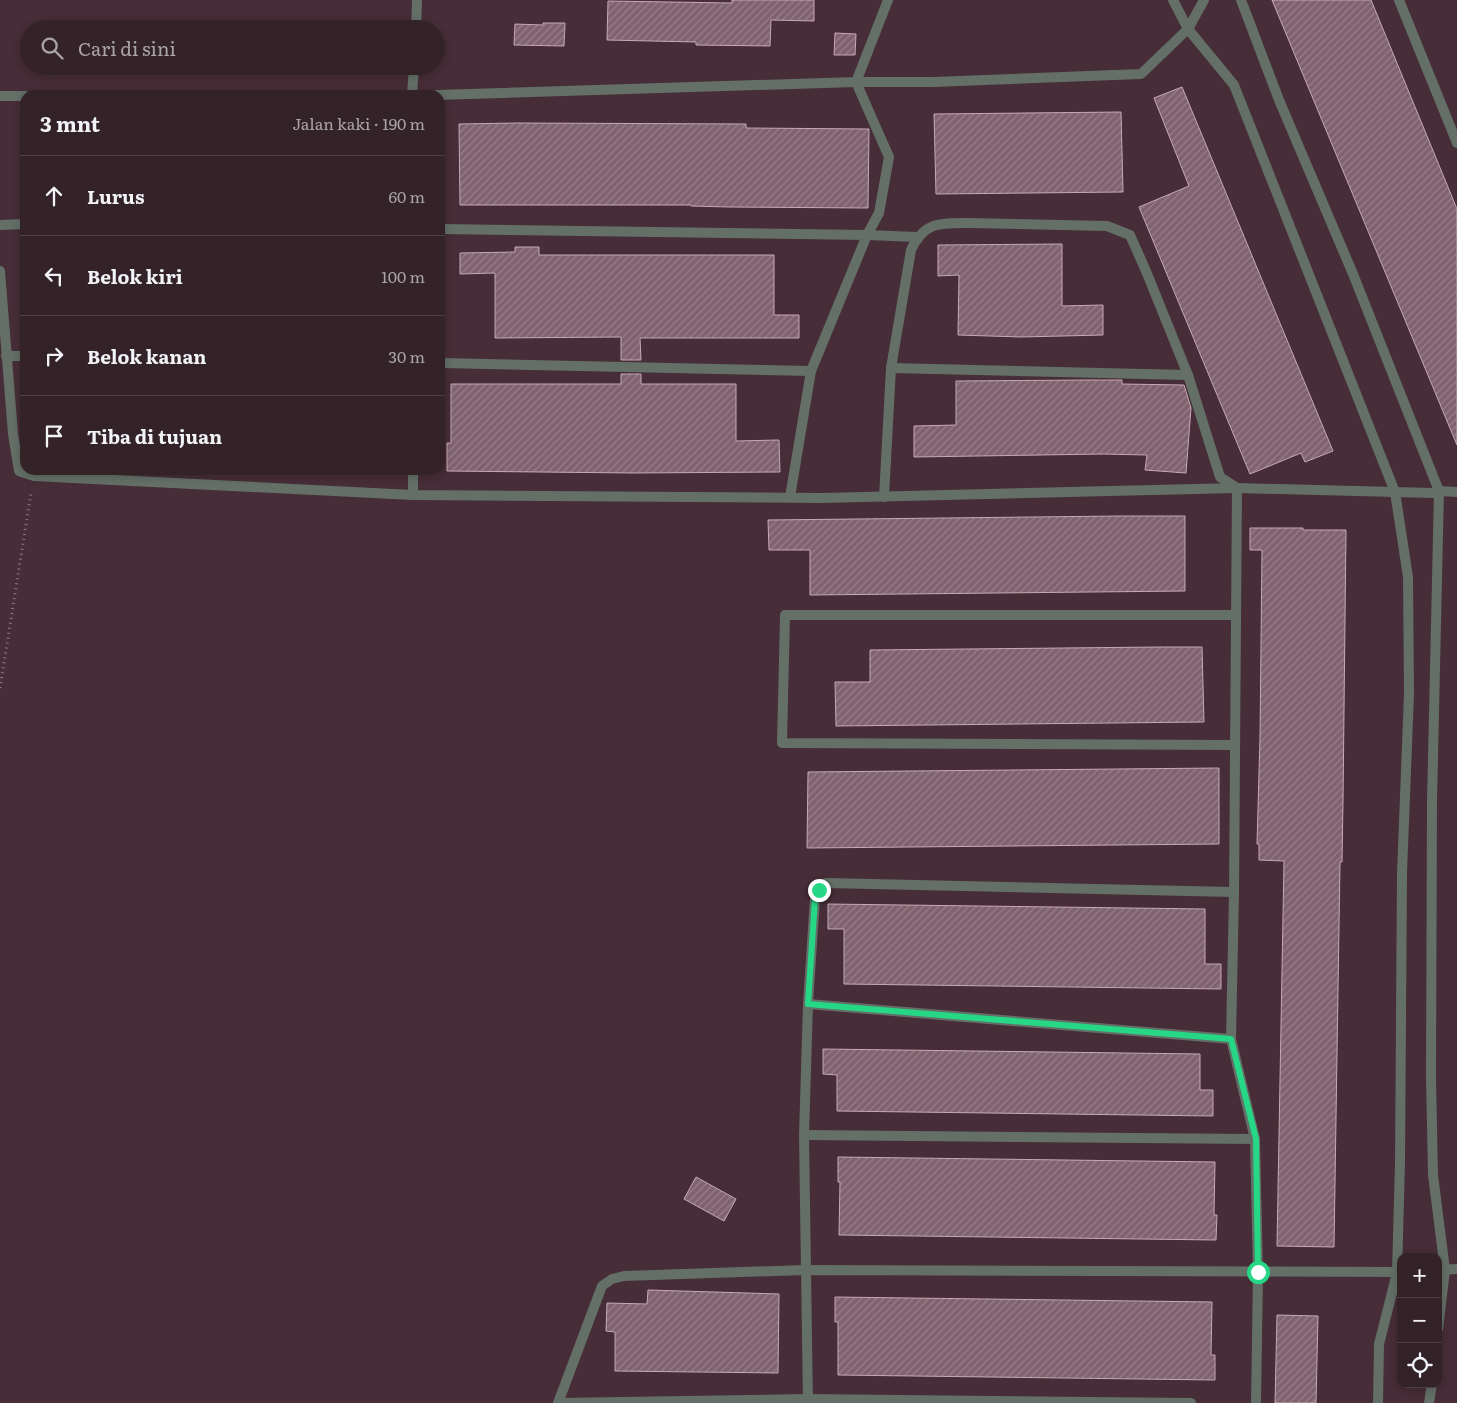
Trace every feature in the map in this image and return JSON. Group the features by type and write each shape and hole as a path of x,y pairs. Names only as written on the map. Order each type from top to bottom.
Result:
{"street":[{"path":"416,20 417,0"},
{"path":"790,497 812,372 867,235 879,213 889,157 856,82 888,0"},
{"path":"1173,0 1188,29 1234,85 1395,492 1408,577 1409,694 1402,873 1399,1253"},
{"path":"445,95 856,82 932,82 1141,74 1188,29 1204,0"},
{"path":"1241,0 1279,100 1353,274 1436,492 1431,1077 1433,1175 1440,1253"},
{"path":"1399,0 1457,143"},
{"path":"412,90 413,75"},
{"path":"0,96 20,96"},
{"path":"884,496 891,368 911,250 917,237 928,228 946,223 1107,226 1130,235 1188,375 1220,477 1237,488"},
{"path":"0,225 20,224"},
{"path":"445,229 917,237"},
{"path":"0,272 13,434 18,470 20,471"},
{"path":"6,356 20,356"},
{"path":"445,362 812,372"},
{"path":"891,368 1188,375"},
{"path":"413,475 413,495"},
{"path":"34,476 413,495 822,498 1237,488 1457,492"},
{"path":"1237,488 1231,1039 1256,1139 1258,1272 1256,1403"},
{"path":"1235,745 782,743 785,615 1236,615"},
{"path":"808,1401 804,1135 808,1004 815,898 819,890 826,883 1234,892"},
{"path":"808,1004 1231,1039"},
{"path":"804,1135 1256,1139"},
{"path":"1442,1270 1457,1269"},
{"path":"1191,1403 808,1401 558,1403 602,1286 612,1279 624,1276 805,1270 1397,1272"},
{"path":"1378,1403 1379,1344 1397,1279"},
{"path":"1429,1403 1431,1388"}],"path":[{"path":"0,688 34,476"}],"building":[{"path":"732,0 814,0 814,21 771,20 770,46 696,45 696,42 607,40 608,1 732,3"},
{"path":"1272,0 1371,0 1457,209 1457,445"},
{"path":"543,23 565,23 564,46 514,45 515,24 543,25"},
{"path":"835,33 856,34 855,55 834,55"},
{"path":"1182,87 1333,451 1305,462 1301,453 1250,474 1139,207 1189,186 1154,98"},
{"path":"1121,112 1123,192 936,194 934,114"},
{"path":"459,124 746,124 746,128 869,129 868,208 691,205 460,205"},
{"path":"1062,244 1062,306 1103,305 1103,335 1021,337 958,335 959,275 938,276 938,245"},
{"path":"515,247 539,247 539,255 774,255 774,315 799,315 799,338 640,338 641,360 621,360 621,337 495,338 495,273 460,274 460,253 515,252"},
{"path":"621,374 641,374 641,384 736,384 736,441 779,440 780,472 447,471 447,443 451,443 451,384 621,384"},
{"path":"1122,380 1122,384 1184,385 1191,408 1186,473 1145,470 1147,455 914,457 914,426 956,425 956,381"},
{"path":"1185,516 1185,591 810,595 810,550 769,550 768,520"},
{"path":"1250,528 1346,530 1342,862 1340,862 1334,1247 1277,1246 1284,861 1259,860 1259,844 1257,844 1262,550 1250,550"},
{"path":"1202,647 1204,722 836,726 835,682 870,682 870,650"},
{"path":"1219,768 1219,844 807,848 808,772"},
{"path":"828,904 1205,909 1205,964 1221,964 1221,989 844,984 844,929 828,929"},
{"path":"823,1049 1200,1054 1200,1090 1213,1090 1213,1116 837,1111 837,1075 823,1074"},
{"path":"838,1157 1215,1162 1214,1215 1217,1215 1216,1240 839,1235 840,1182 838,1182"},
{"path":"696,1177 736,1199 724,1221 684,1199"},
{"path":"648,1290 779,1294 778,1373 615,1371 615,1332 606,1331 607,1303 647,1304"},
{"path":"835,1297 1212,1302 1211,1355 1215,1355 1215,1380 838,1375 838,1322 835,1322"},
{"path":"1277,1315 1318,1316 1316,1403 1275,1403"}],"route":[{"path":"819,890 815,898 808,1004 1231,1039 1256,1139 1258,1272"}]}
